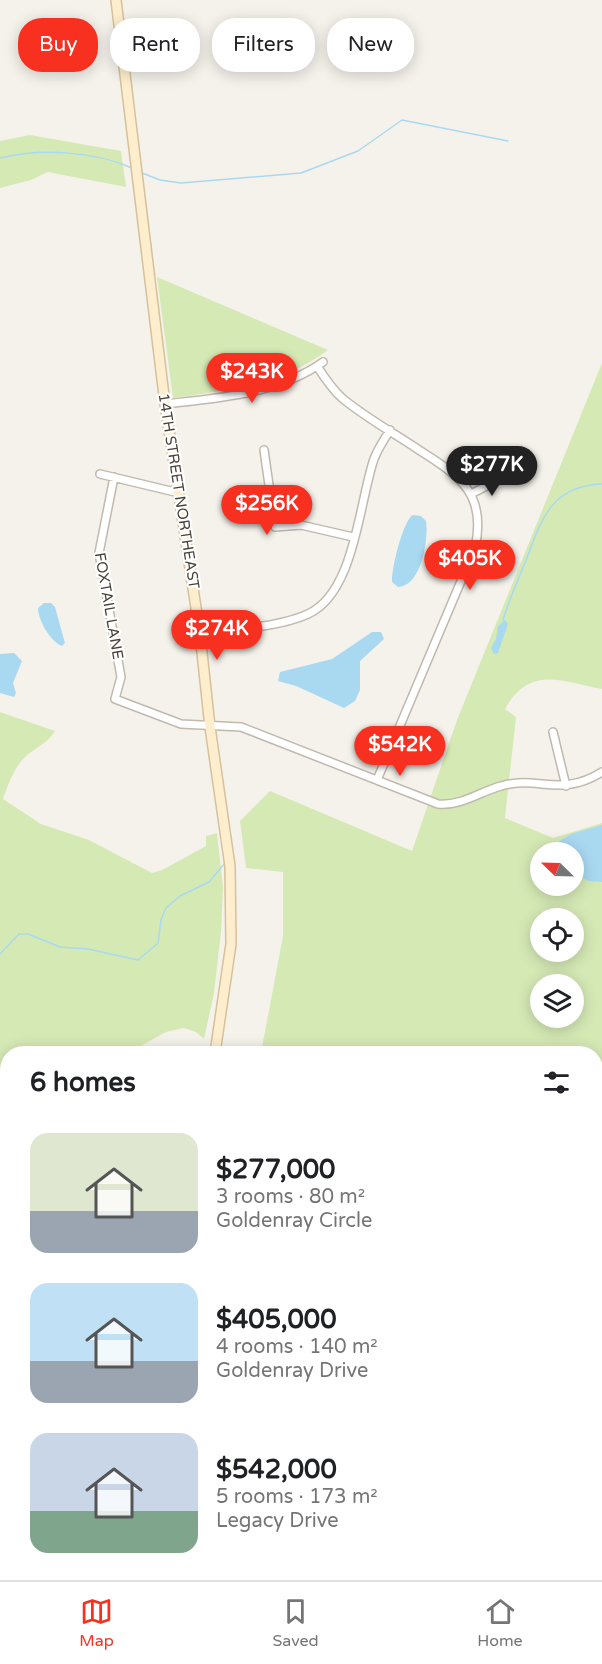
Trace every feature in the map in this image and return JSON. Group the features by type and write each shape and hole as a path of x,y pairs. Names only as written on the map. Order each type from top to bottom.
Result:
{"street":[{"name":"14TH STREET NORTHEAST","path":"116,0 165,404 201,634 210,727 232,891 231,944 216,1046"},
{"path":"165,404 277,386 320,364 341,397 457,475 471,494 479,519 475,548 377,780"},
{"path":"201,634 293,620 317,609 331,596 341,579 374,460 390,430"},
{"path":"264,450 275,527 302,525 353,537"},
{"path":"100,474 179,492"},
{"name":"FOXTAIL LANE","path":"114,477 99,553 121,677 115,699 174,723 210,727"},
{"path":"471,494 501,478"},
{"path":"210,727 226,724 241,727 422,800 446,805 456,804 511,784 566,786 588,780 602,772"},
{"path":"553,732 566,786"}],"green space":[{"path":"30,135 121,151 126,187 48,172 31,180 0,188 0,141"},
{"path":"157,277 328,350 292,371 254,384 173,398"},
{"path":"602,363 602,689 547,679 525,686 515,695 505,709 516,717 505,818 553,838 602,823 602,1046 262,1046 283,936 283,872 246,868 240,821 270,791 412,851 457,720"},
{"path":"0,712 55,731 18,765 3,799 41,824 89,840 152,873 206,846 206,836 217,833 223,887 221,932 214,993 204,1039 196,1032 184,1028 166,1032 141,1046 0,1046"}],"water":[{"path":"413,515 421,516 426,521 425,550 418,571 406,585 398,587 392,582 392,576 405,526"},
{"path":"44,603 51,603 55,607 65,643 62,646 53,640 42,624 38,608"},
{"path":"505,620 508,624 498,653 494,654 491,648 496,639 498,626"},
{"path":"372,632 381,632 384,639 360,661 360,690 355,701 344,708 296,686 278,681 280,672 332,659"},
{"path":"14,653 22,661 13,683 16,693 14,697 0,693 0,654"},
{"path":"602,825 602,882 584,879 584,842 558,842 571,834"}],"waterway":[{"path":"142,173 160,180 181,183 301,173 358,151 402,120 508,141"},
{"path":"0,158 32,153 67,153 101,158 132,168"},
{"path":"503,620 536,534 550,509 570,491 584,486 602,484"},
{"path":"0,954 19,934 28,934 60,947 88,949 138,960 158,943 161,920 166,908 180,896 209,882 225,863"}]}
